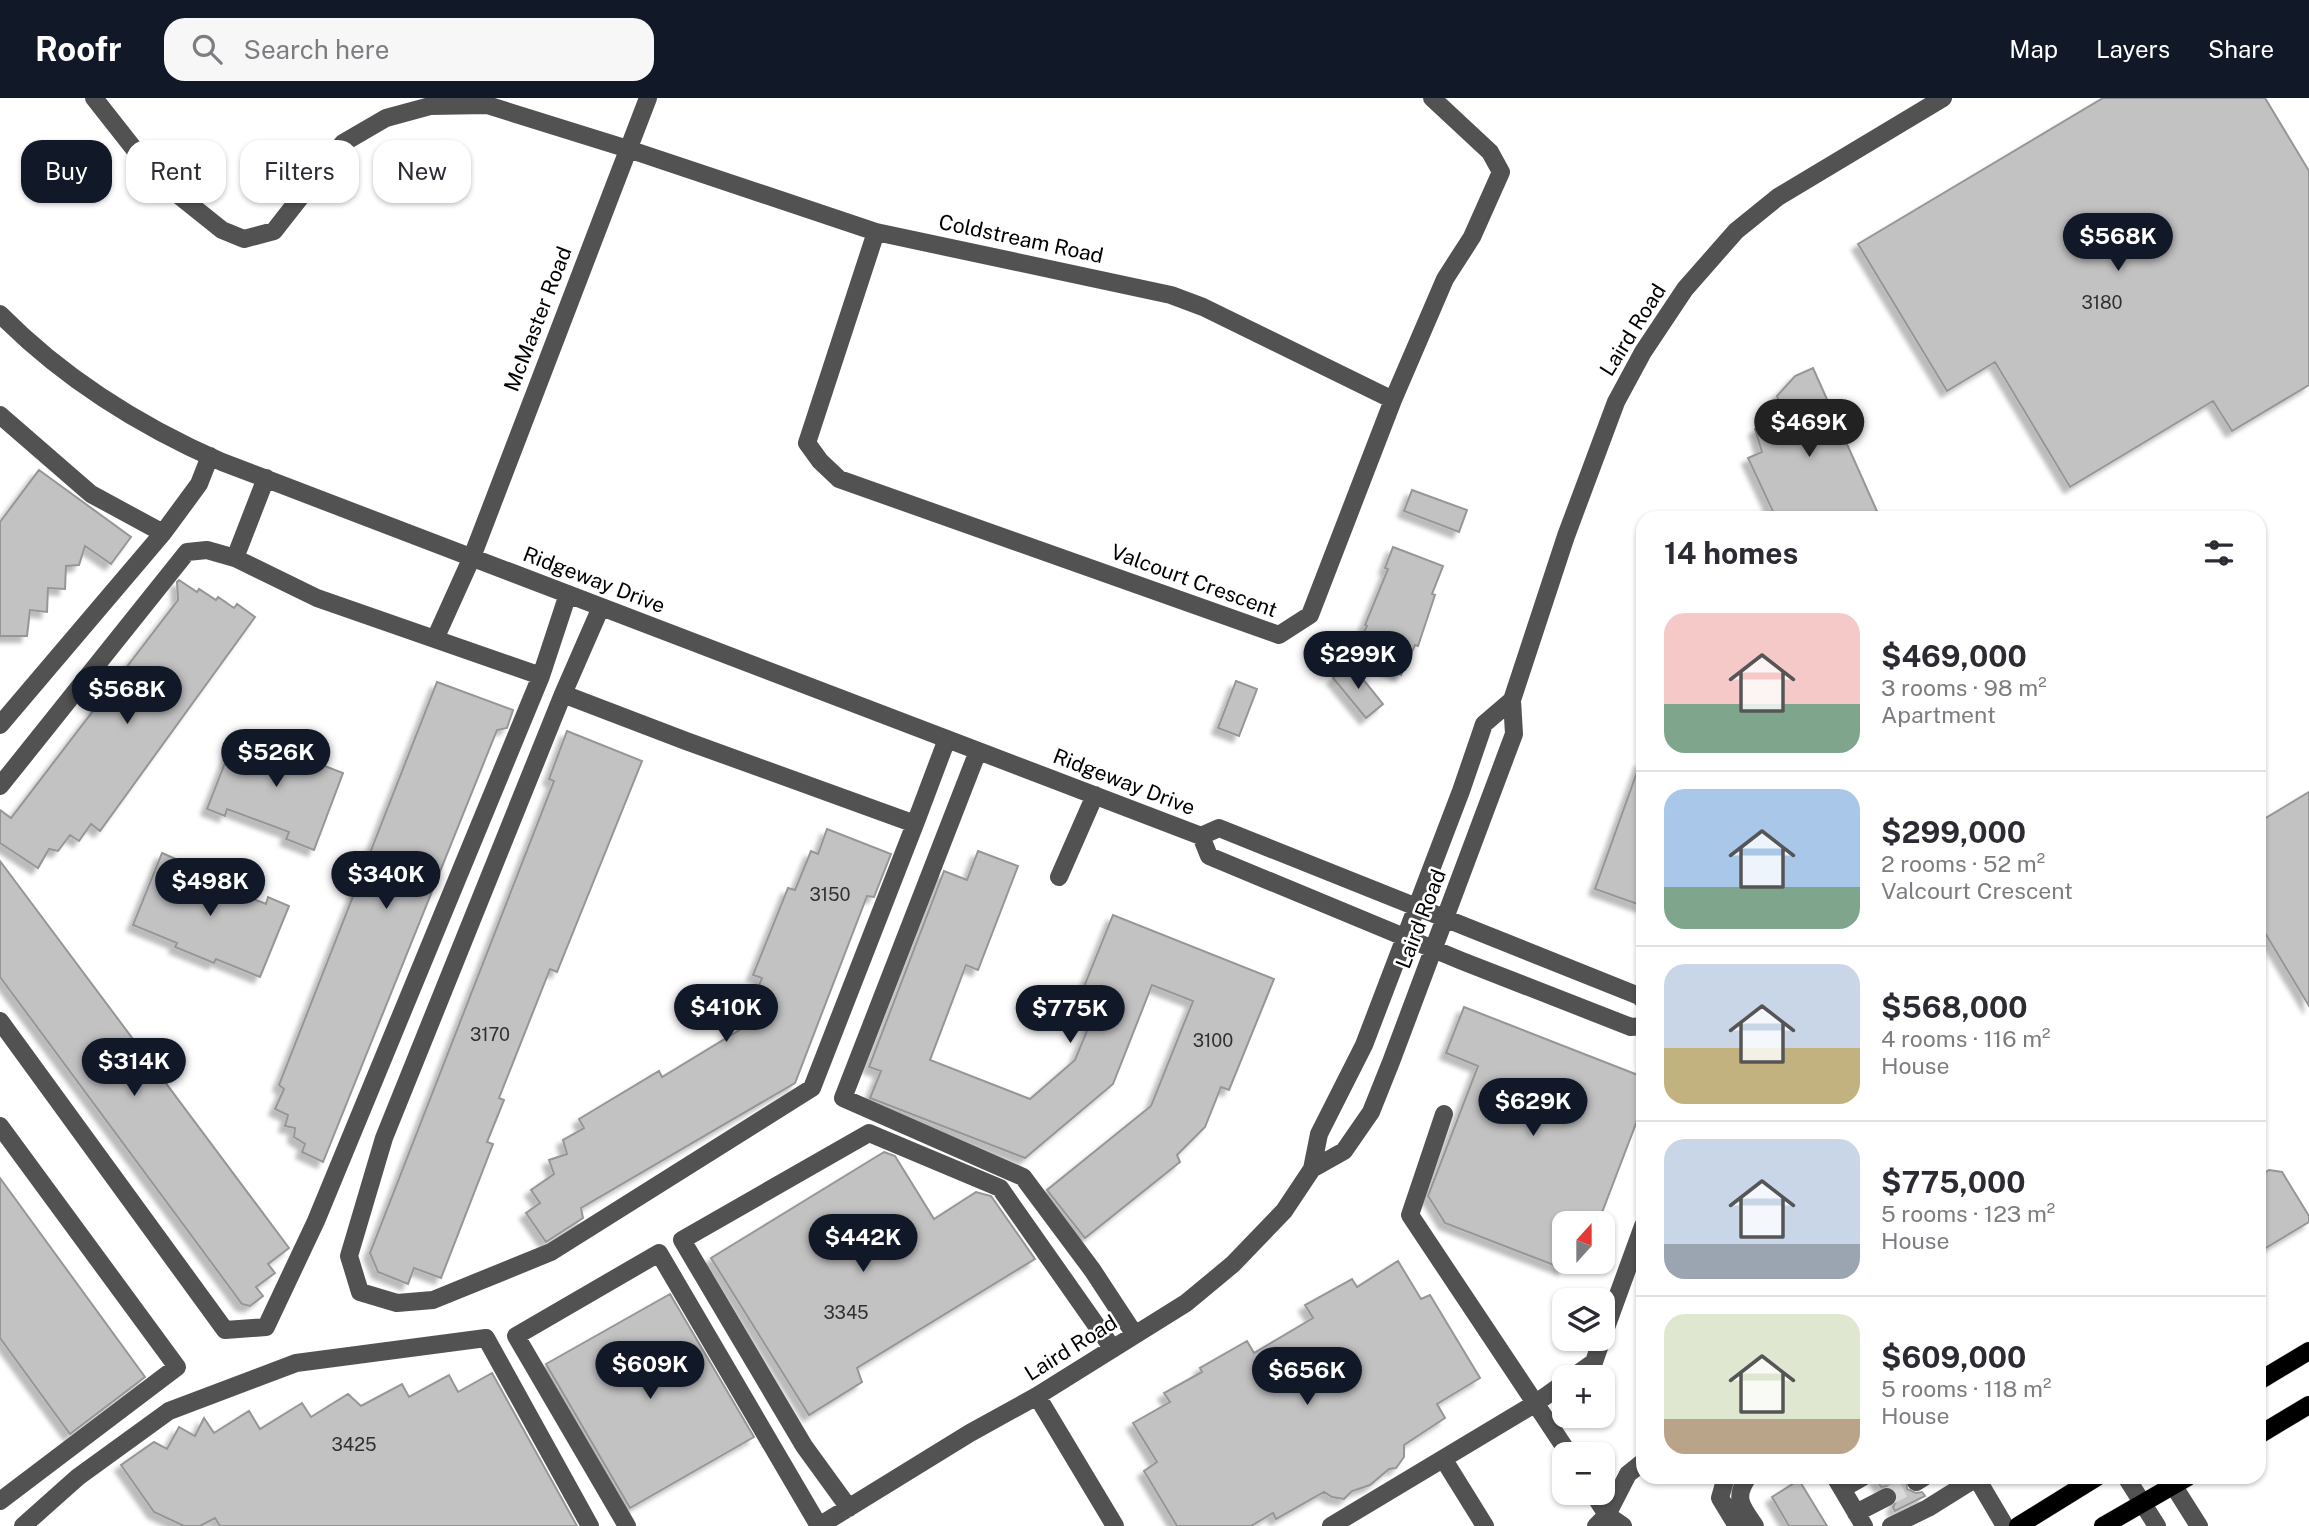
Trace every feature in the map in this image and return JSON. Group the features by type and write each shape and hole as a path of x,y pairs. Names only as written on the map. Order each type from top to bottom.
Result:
{"main road":[{"path":"2266,1377 2309,1352"},
{"path":"2266,1431 2309,1405"},
{"path":"2018,1526 2086,1484"},
{"path":"2103,1526 2170,1484"}],"street":[{"name":"Coldstream Road","path":"94,98 157,177 222,230 244,239 274,231 342,143 386,118 430,106 487,105 876,232 1171,295 1203,307 1393,400"},
{"name":"McMaster Road","path":"435,639 472,557 648,98"},
{"name":"Valcourt Crescent","path":"876,232 807,443 820,461 839,479 1279,635 1310,615 1393,400 1445,279 1472,237 1501,172 1490,152 1432,98"},
{"name":"Laird Road","path":"1312,1169 1344,1151 1371,1112 1435,950 1514,734 1512,700 1566,536 1616,402 1643,352 1685,289 1736,231 1778,197 1943,98"},
{"name":"Ridgeway Drive","path":"0,314 63,370 110,403 210,457 1201,836 1219,828 1636,995"},
{"path":"0,415 91,494 163,533"},
{"path":"0,725 163,533 199,484 210,457"},
{"path":"235,558 267,478"},
{"path":"0,786 187,552 207,551 235,558 317,598 541,676"},
{"path":"0,1021 225,1330 266,1327 316,1221 541,676 568,594"},
{"path":"601,607 563,694 384,1139 349,1256 360,1292 397,1303 433,1300 551,1252 812,1088 947,739"},
{"path":"563,694 915,824"},
{"name":"Laird Road","path":"819,1526 970,1433 1037,1396 1185,1303 1233,1264 1284,1210 1312,1169 1319,1134 1364,1045 1484,724 1512,700"},
{"path":"978,751 843,1098 1023,1177 1093,1272 1135,1335"},
{"path":"1059,877 1094,795"},
{"name":"Ridgeway Drive","path":"1201,836 1209,856 1435,950 1631,1027 1636,1027"},
{"path":"1444,1114 1410,1215 1561,1442"},
{"path":"0,1126 177,1367 0,1501"},
{"path":"849,1508 804,1446 682,1240 869,1133 1000,1188 1113,1349"},
{"path":"1615,1304 1636,1246"},
{"path":"627,1526 516,1336 659,1253 819,1526"},
{"path":"23,1526 78,1477 169,1411 296,1363 486,1338 590,1526"},
{"path":"1331,1526 1444,1460 1552,1392"},
{"path":"1037,1396 1115,1526"},
{"path":"1444,1460 1485,1526"},
{"path":"1623,1526 1601,1521 1628,1474 1636,1468"},
{"path":"1725,1484 1720,1498 1737,1526"},
{"path":"1743,1484 1740,1489 1740,1504 1755,1526"},
{"path":"1839,1484 1857,1521 1887,1497"},
{"path":"1891,1526 1927,1508 1965,1484"},
{"path":"1980,1484 2006,1526"},
{"path":"2131,1484 2157,1526"},
{"path":"2178,1484 2199,1526"}],"building":[{"path":"2103,98 2265,98 2309,171 2309,385 2232,431 2213,401 2070,487 1995,362 1947,391 1858,244"},
{"path":"1813,368 1877,511 1773,511 1748,458 1762,452 1755,429 1784,416 1777,396 1795,376"},
{"path":"39,470 131,537 111,564 85,546 79,565 66,566 65,589 48,588 47,612 30,610 27,636 0,636 0,522"},
{"path":"1412,490 1467,510 1459,532 1404,511"},
{"path":"1393,547 1443,566 1432,594 1435,595 1418,646 1415,645 1401,675 1353,652 1367,626 1365,625 1388,569 1385,568"},
{"path":"179,580 197,592 199,589 216,600 218,597 234,608 237,604 255,617 100,831 91,824 79,841 70,835 58,851 49,849 38,868 0,843 0,810 11,818 178,600"},
{"path":"1350,663 1383,704 1366,718 1333,678"},
{"path":"1236,681 1257,689 1239,736 1218,728"},
{"path":"437,682 513,710 507,728 497,730 323,1162 302,1152 305,1144 294,1137 295,1128 285,1126 288,1115 275,1109 284,1089 279,1085"},
{"path":"567,731 642,761 557,972 550,969 499,1098 504,1100 487,1142 493,1144 441,1278 414,1268 408,1284 378,1272 370,1253 554,781 549,779"},
{"path":"237,732 343,773 314,850 286,839 289,832 227,809 225,816 207,809"},
{"path":"1636,775 1636,904 1595,889"},
{"path":"2309,792 2309,1006 2266,935 2266,818"},
{"path":"827,829 891,854 874,897 867,896 795,1083 581,1208 583,1218 546,1242 526,1213 540,1203 531,1190 554,1174 549,1160 567,1154 563,1140 584,1128 579,1119 659,1071 662,1077 741,1029 762,978 753,975 788,888 795,890 811,851 818,854"},
{"path":"978,851 1018,866 978,970 966,965 930,1060 1030,1099 1075,1060 1091,1021 1073,1014 1113,915 1274,979 1229,1090 1221,1087 1205,1127 1177,1155 1180,1162 1085,1238 1047,1190 1151,1106 1193,1001 1152,985 1113,1084 1025,1158 870,1098 881,1071 869,1067 944,871 967,880"},
{"path":"162,853 185,863 182,870 266,904 268,897 289,906 260,977 216,959 214,963 175,947 177,943 133,925"},
{"path":"0,861 289,1248 268,1264 275,1273 256,1287 263,1296 250,1306 242,1304 0,977"},
{"path":"1464,1007 1636,1074 1636,1123 1603,1211 1552,1211 1552,1264 1445,1223 1428,1196 1478,1066 1446,1053"},
{"path":"884,1152 895,1156 934,1219 976,1192 991,1196 1035,1259 857,1368 862,1382 809,1415 711,1258"},
{"path":"2266,1172 2282,1172 2309,1216 2309,1222 2266,1248"},
{"path":"0,1178 145,1377 70,1434 0,1338"},
{"path":"1398,1261 1421,1299 1430,1295 1480,1378 1437,1404 1445,1418 1404,1445 1404,1457 1396,1468 1389,1469 1370,1485 1352,1491 1344,1499 1324,1492 1276,1519 1273,1513 1251,1526 1177,1526 1144,1471 1157,1462 1133,1423 1170,1402 1164,1393 1202,1372 1200,1368 1247,1341 1254,1353 1313,1318 1305,1305 1352,1279 1357,1287"},
{"path":"670,1294 754,1437 630,1508 546,1364"},
{"path":"492,1373 577,1526 220,1526 215,1518 200,1526 184,1526 154,1512 121,1465 154,1442 167,1449 179,1427 195,1436 204,1418 214,1433 249,1411 260,1429 302,1403 311,1417 348,1394 361,1406 402,1384 409,1397 449,1375 458,1392"},
{"path":"1793,1484 1801,1484 1827,1526 1789,1526 1772,1497"},
{"path":"1879,1484 1907,1484 1907,1489 1916,1493 1922,1492 1925,1496 1895,1511 1893,1507 1898,1498 1897,1491 1888,1486 1881,1487"}],"tunnel":[{"path":"1887,1497 1912,1484"}]}
